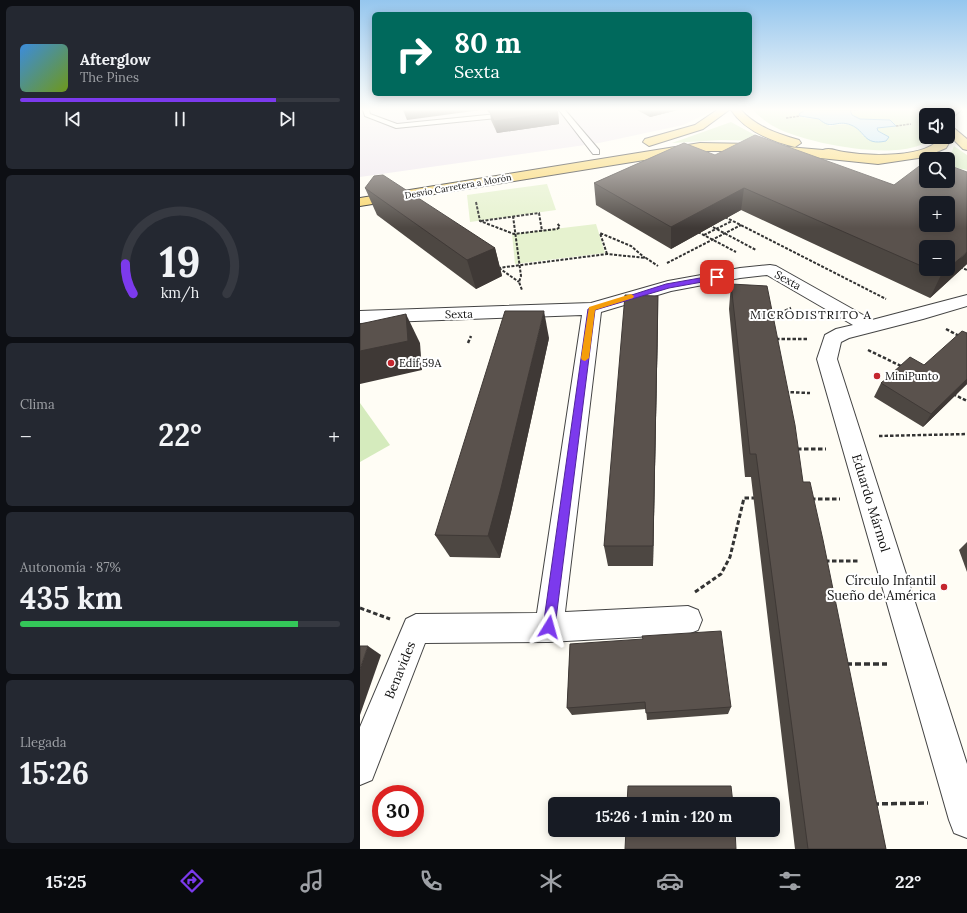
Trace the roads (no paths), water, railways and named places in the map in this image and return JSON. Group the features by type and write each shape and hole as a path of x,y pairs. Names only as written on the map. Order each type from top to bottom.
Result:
{"main road":[{"name":"Desvio Carretera a Morón","path":"360,202 600,157 626,150"},
{"name":"Desvio Carretera a Morón","path":"360,192 600,157 674,150"},
{"name":"Desvio Carretera a Morón","path":"784,150 841,156"},
{"path":"819,150 841,156 878,160 919,168"},
{"path":"878,160 921,154 931,150"}],"street":[{"name":"Sexta","path":"360,317 592,309 668,286 740,273 770,270 869,326"},
{"path":"869,326 917,315 967,300"},
{"path":"549,627 592,309"},
{"name":"Eduardo Mármol","path":"869,326 843,332 832,339 827,359 964,812"},
{"name":"Benavides","path":"360,768 416,628 549,627 688,620"}],"lane":[{"path":"594,150 600,157"}],"place":[{"name":"Edif 59A","path":"391,363"},
{"name":"MiniPunto","path":"877,376"},
{"name":"Círculo Infantil Sueño de América","path":"944,587"}],"district":[{"name":"MICRODISTRITO A","path":"811,314"}]}
